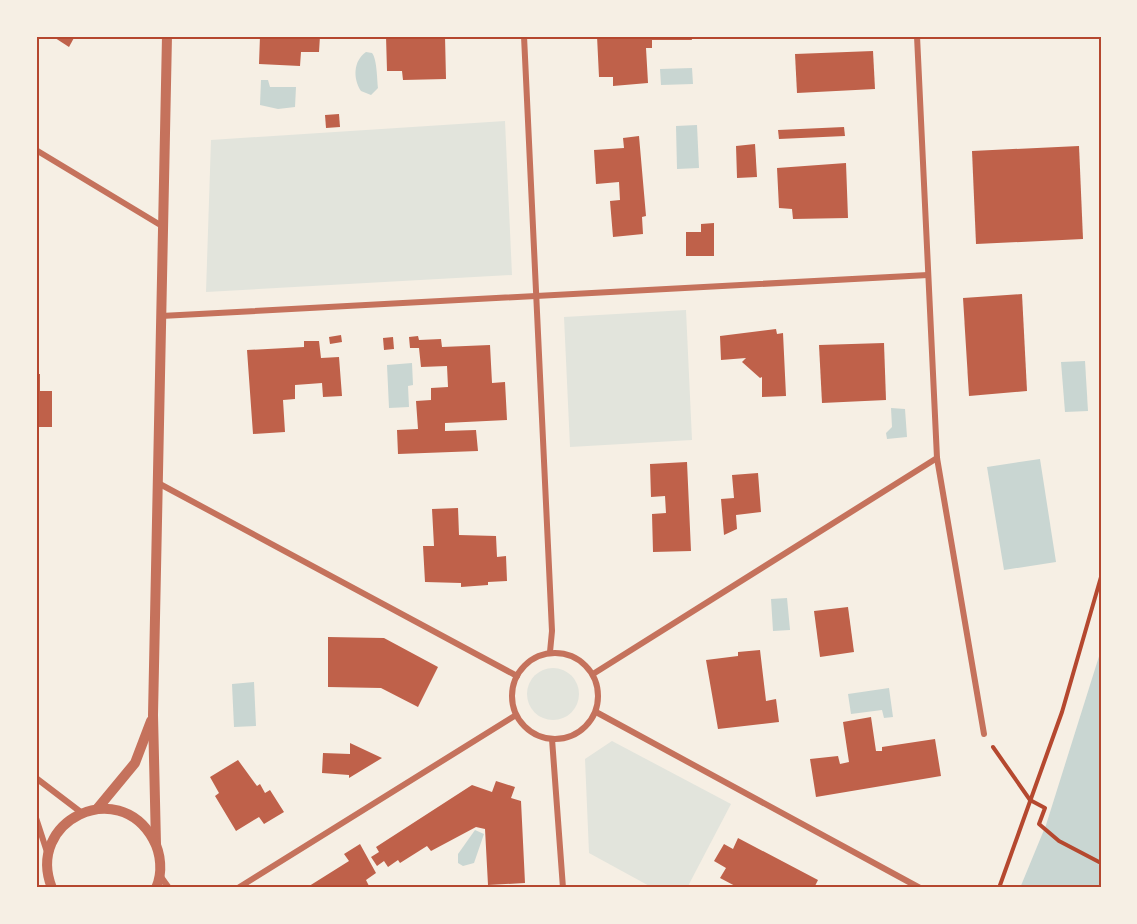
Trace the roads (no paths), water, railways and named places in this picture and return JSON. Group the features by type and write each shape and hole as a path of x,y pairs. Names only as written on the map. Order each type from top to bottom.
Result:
{"street":[{"path":"156,888 160,858 156,844 153,715 167,36"},
{"path":"524,36 552,631 550,652"},
{"path":"917,36 937,458 984,734"},
{"path":"36,150 162,226"},
{"path":"161,316 928,275"},
{"path":"593,674 937,458"},
{"path":"157,482 517,676"},
{"path":"550,652 575,657 593,674 598,699 596,712 583,729 574,735 552,739 538,736 525,727 516,715 512,702 517,676 525,664 537,656 550,652"},
{"path":"596,712 920,888"},
{"path":"97,809 135,763 153,715"},
{"path":"238,888 516,715"},
{"path":"552,739 562,888"},
{"path":"36,778 82,813"},
{"path":"52,888 46,867 48,855 61,828 82,813 110,808 137,819 156,844"},
{"path":"36,818 48,855"},
{"path":"159,873 169,888"}]}
